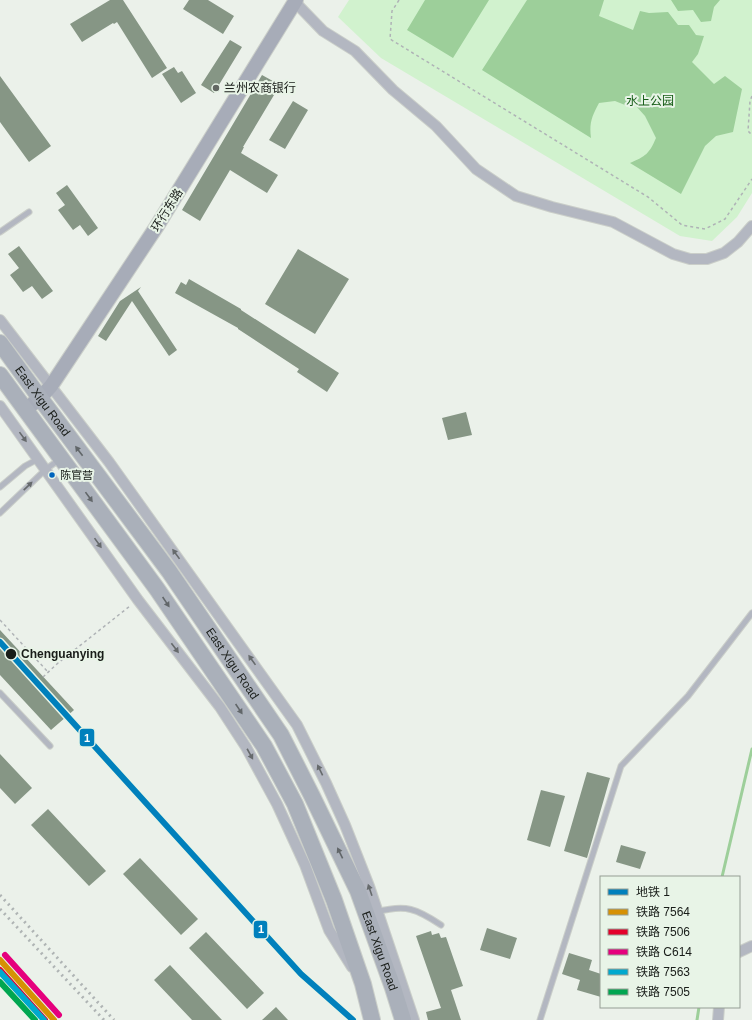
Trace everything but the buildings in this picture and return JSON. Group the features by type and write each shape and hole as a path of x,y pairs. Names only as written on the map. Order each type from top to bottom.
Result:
{"main road":[{"name":"East Xigu Road","path":"0,343 169,572 281,735 304,800 334,900 363,984 372,1020"},
{"name":"East Xigu Road","path":"0,375 157,589 264,746 304,800 372,914 403,1020"}],"street":[{"path":"296,1 324,31 355,51 393,90 436,126 476,169 516,196 552,208 613,222 673,254 690,259 708,259 724,253 738,242 752,226"},
{"name":"环行东路","path":"25,410 40,398 51,386 157,226 296,1"},
{"path":"0,320 109,462 297,725 345,825 372,914 414,1020"},
{"path":"0,406 138,600 220,707 246,747 287,824 305,865 329,930 363,984"},
{"path":"11,421 25,410"},
{"path":"740,952 752,946"},
{"path":"718,1020 720,1008"}],"lane":[{"path":"0,232 29,212"},
{"path":"0,486 25,466 38,458"},
{"path":"0,513 46,469 61,458"},
{"path":"540,1020 621,766 688,696 752,613"},
{"path":"0,693 50,746"},
{"path":"372,914 391,908 402,907 428,916 441,925"}],"path":[{"path":"399,0 392,11 390,39 648,197 682,225 705,229 725,219 752,179"},
{"path":"752,96 750,101 748,131 752,135"},
{"path":"43,677 138,600"},
{"path":"0,620 48,672"}],"green space":[{"name":"水上公园","path":"349,0 752,0 752,193 737,217 712,241 680,236 381,58 338,17"}],"shaded area":[{"path":"425,0 489,0 453,58 407,30"},
{"path":"527,0 604,0 599,16 633,30 640,11 649,13 668,12 678,25 689,25 696,35 704,36 698,54 692,62 714,84 725,76 742,89 733,132 716,136 705,146 681,194 630,163 646,154 656,138 645,116 636,106 625,105 615,101 599,103 590,128 591,138 482,70"},
{"path":"671,0 720,0 714,7 711,21 701,22 693,10 678,11"}],"waterway":[{"path":"722,876 752,749"},
{"path":"697,1020 699,1008"}],"railway":[{"path":"0,895 114,1020"},
{"path":"0,909 104,1020"}],"metro line":[{"name":"1","path":"0,642 301,974 353,1020"}],"rail line":[{"name":"C614","path":"5,955 59,1015"},
{"name":"7564","path":"0,960 54,1020"},
{"name":"7506","path":"0,970 45,1020"},
{"name":"7563","path":"0,972 44,1020"},
{"name":"7505","path":"0,982 35,1020"}],"place":[{"name":"兰州农商银行","path":"216,88"},
{"name":"陈官营","path":"52,475"},
{"name":"Chenguanying","path":"11,654"}]}
